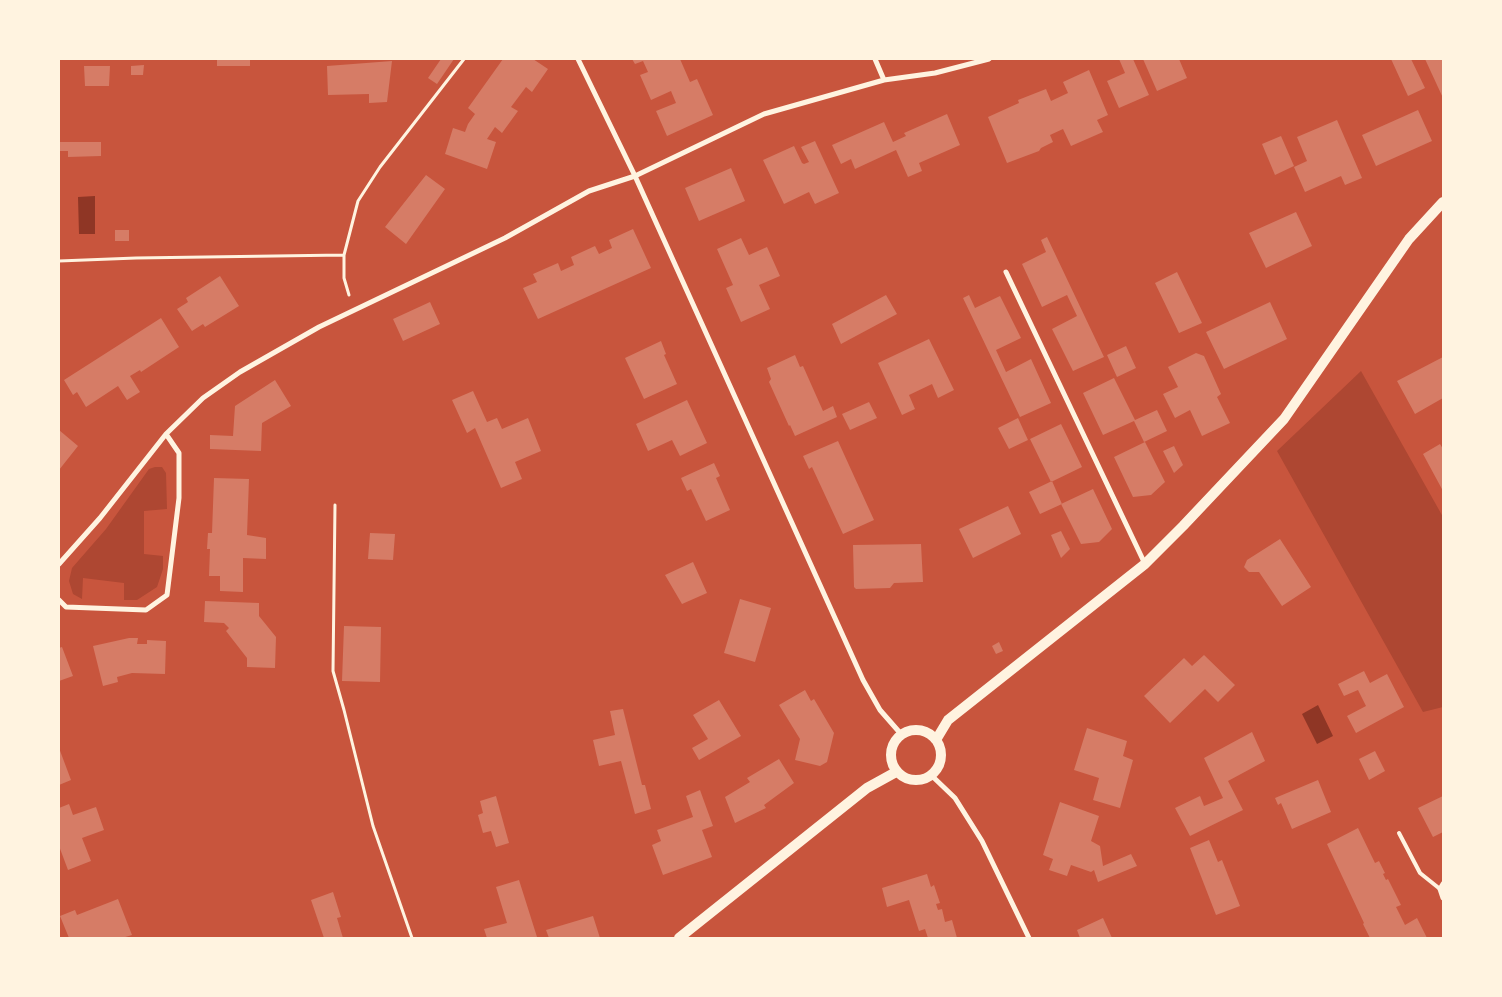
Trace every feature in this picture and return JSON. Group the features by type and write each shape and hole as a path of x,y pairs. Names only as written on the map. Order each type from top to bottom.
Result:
{"main road":[{"path":"936,740 948,720 1145,564 1284,419 1409,239 1443,202"},
{"path":"916,729 931,734 936,740 941,754 940,762 931,775 917,780 902,776 896,772 892,764 891,747 901,734 916,729"},
{"path":"679,938 867,788 896,772"}],"street":[{"path":"578,59 635,176 862,680 880,710 901,734"},
{"path":"875,59 884,80"},
{"path":"59,564 100,518 166,434 203,398 240,372 319,327 504,238 589,191 635,176 764,114 884,80 935,73 989,59"},
{"path":"1006,272 1145,564"},
{"path":"59,600 66,607 146,610 167,595 179,489 179,453 166,434"},
{"path":"931,775 955,798 982,841 1030,938"},
{"path":"1441,887 1443,898"}],"lane":[{"path":"1398,833 1420,873 1441,887"}],"path":[{"path":"353,310 344,278 344,255 358,201 380,167 464,59"},
{"path":"59,261 344,255"},
{"path":"335,505 333,670 373,826 412,938"}],"shaded area":[{"path":"95,196 95,234 79,234 78,197"},
{"path":"1361,371 1443,517 1443,707 1423,712 1277,451"},
{"path":"162,467 166,473 167,509 144,511 144,554 163,556 163,569 157,587 137,600 124,600 124,583 83,578 82,599 73,594 69,581 72,568 106,529 149,469"},
{"path":"1318,705 1333,736 1317,744 1302,714"}],"building":[{"path":"217,59 250,59 250,66 217,66"},
{"path":"441,59 454,59 437,84 428,78"},
{"path":"503,59 533,59 548,69 532,92 526,87 511,107 518,111 502,133 495,127 487,139 496,142 487,169 445,154 453,128 465,132 475,114 468,108"},
{"path":"632,59 680,59 690,82 697,79 713,115 667,136 656,111 676,103 671,91 651,100 640,75 648,72 643,61 635,64"},
{"path":"1119,59 1133,59 1149,95 1119,108 1107,81 1125,73"},
{"path":"1143,59 1179,59 1187,78 1157,91"},
{"path":"1391,59 1411,59 1425,88 1408,96"},
{"path":"1425,59 1443,59 1443,98"},
{"path":"392,61 387,102 369,103 369,94 328,95 327,66"},
{"path":"144,65 143,75 131,75 131,66"},
{"path":"84,66 110,66 109,86 85,86"},
{"path":"1089,70 1108,115 1097,120 1103,132 1071,146 1063,129 1050,135 1053,142 1039,151 1007,163 988,117 1019,103 1018,100 1046,89 1051,101 1068,93 1063,82"},
{"path":"1418,110 1432,141 1376,166 1362,135"},
{"path":"947,114 960,145 919,163 922,171 908,177 896,150 855,169 851,159 841,164 832,145 884,122 893,142 906,136 904,133"},
{"path":"1337,120 1362,178 1345,185 1341,176 1305,192 1294,167 1307,161 1297,137"},
{"path":"1281,136 1294,166 1275,175 1262,144"},
{"path":"815,141 839,193 815,204 809,192 784,204 763,160 794,146 804,164 809,162 801,147"},
{"path":"59,142 101,142 101,156 68,157 68,151 59,151"},
{"path":"731,168 745,201 699,221 685,188"},
{"path":"426,175 445,189 406,244 385,227"},
{"path":"1296,212 1312,246 1266,268 1249,233"},
{"path":"633,229 651,268 538,319 523,288 537,282 533,274 558,263 561,271 574,265 571,257 595,246 599,254 612,248 609,240"},
{"path":"115,230 129,230 129,241 115,241"},
{"path":"1047,237 1104,357 1073,371 1052,329 1077,316 1067,295 1042,307 1022,264 1046,252 1041,240"},
{"path":"741,238 749,255 767,247 780,276 759,285 770,309 741,322 726,288 733,285 717,249"},
{"path":"1177,272 1202,323 1179,333 1155,283"},
{"path":"220,276 239,306 205,327 203,324 192,331 177,309 188,302 186,298"},
{"path":"886,295 897,314 841,344 832,324"},
{"path":"969,295 975,308 1000,296 1021,338 996,350 1006,372 1031,359 1051,403 1020,417 963,298"},
{"path":"430,302 440,324 403,341 393,319"},
{"path":"1270,302 1287,339 1224,369 1206,332"},
{"path":"161,318 179,347 141,372 140,370 130,376 140,392 127,400 118,386 86,407 77,392 73,395 64,380"},
{"path":"929,339 954,390 938,398 932,384 909,395 915,409 902,415 878,363"},
{"path":"661,341 666,354 664,355 677,384 644,399 625,358"},
{"path":"1126,346 1136,368 1117,377 1107,355"},
{"path":"1196,353 1204,356 1221,394 1217,397 1230,423 1202,436 1190,410 1175,418 1163,394 1178,387 1168,367"},
{"path":"795,355 800,367 803,366 823,411 833,406 837,417 795,436 769,382 771,379 767,368"},
{"path":"1443,357 1443,398 1415,414 1397,381"},
{"path":"1114,378 1135,420 1157,410 1167,431 1144,442 1134,421 1103,435 1083,393"},
{"path":"275,380 291,406 262,423 261,451 210,449 210,435 233,436 235,406"},
{"path":"473,391 487,422 497,418 502,429 528,418 541,451 515,462 522,479 501,488 475,428 467,433 452,400"},
{"path":"687,400 707,443 680,456 672,440 648,451 636,424"},
{"path":"869,402 877,418 850,430 842,414"},
{"path":"1018,418 1028,440 1009,449 998,428"},
{"path":"1061,424 1082,467 1051,482 1030,439"},
{"path":"59,430 78,446 59,470"},
{"path":"838,441 874,520 843,534 812,467 809,469 803,456"},
{"path":"1145,442 1165,482 1151,495 1133,497 1114,457"},
{"path":"1440,444 1443,449 1443,491 1423,454"},
{"path":"1174,446 1183,465 1174,473 1163,451"},
{"path":"714,463 720,476 716,478 730,510 706,521 691,489 687,491 681,478"},
{"path":"214,478 249,479 247,535 266,538 266,559 243,558 243,592 220,591 220,576 209,576 210,549 207,549 208,533 212,533"},
{"path":"1052,481 1062,504 1040,514 1029,492"},
{"path":"1093,489 1112,529 1099,542 1081,544 1061,504"},
{"path":"1008,506 1021,534 973,558 959,529"},
{"path":"1061,531 1070,549 1061,558 1051,535"},
{"path":"370,533 395,534 393,560 368,559"},
{"path":"1280,539 1311,587 1282,606 1259,572 1249,572 1244,567 1247,560"},
{"path":"921,544 923,582 894,583 890,588 856,589 854,587 853,545"},
{"path":"693,562 707,593 682,604 665,575"},
{"path":"740,599 771,608 755,662 724,653"},
{"path":"205,601 259,603 259,616 276,637 275,668 247,667 247,658 226,631 229,628 224,623 204,622"},
{"path":"344,626 381,627 380,682 342,681"},
{"path":"129,638 138,638 137,644 147,644 147,640 166,641 165,674 132,673 117,677 118,682 103,686 93,646"},
{"path":"999,642 1003,651 996,654 992,646"},
{"path":"62,647 73,676 59,681 59,648"},
{"path":"1204,655 1235,685 1218,702 1205,689 1170,723 1144,696 1184,658 1192,666"},
{"path":"1364,671 1370,683 1387,674 1404,707 1356,733 1347,716 1366,706 1358,690 1344,696 1338,684"},
{"path":"805,690 811,701 814,699 834,733 827,762 820,766 795,760 800,739 779,705"},
{"path":"719,700 741,736 699,760 692,748 708,739 693,715"},
{"path":"623,709 642,785 645,785 651,809 635,814 621,761 599,766 593,740 615,735 610,711"},
{"path":"1087,728 1127,741 1123,756 1133,760 1120,808 1093,800 1099,778 1074,770"},
{"path":"1252,732 1265,761 1228,781 1243,810 1190,836 1175,808 1200,796 1204,806 1223,798 1204,758"},
{"path":"59,748 71,780 59,785"},
{"path":"1375,751 1385,771 1369,780 1359,759"},
{"path":"779,759 794,783 764,805 766,808 735,823 725,797 750,782 747,778"},
{"path":"1318,780 1331,812 1292,829 1281,803 1278,805 1275,798"},
{"path":"700,790 713,826 702,830 712,857 663,875 652,845 661,841 657,830 693,817 686,796"},
{"path":"496,796 509,843 496,847 491,831 483,833 478,815 483,813 480,801"},
{"path":"1443,796 1443,832 1433,837 1418,808"},
{"path":"1060,802 1099,816 1091,841 1100,846 1103,866 1131,854 1137,866 1098,882 1094,870 1091,872 1071,865 1067,876 1049,870 1053,859 1043,855"},
{"path":"69,804 73,815 96,807 104,830 82,838 91,861 68,870 59,846 59,808"},
{"path":"1358,828 1375,863 1379,861 1386,880 1388,879 1401,905 1396,907 1405,925 1417,918 1427,938 1370,938 1327,844"},
{"path":"1209,840 1218,862 1222,860 1240,906 1216,915 1190,848"},
{"path":"927,874 931,887 934,885 940,903 936,904 938,910 942,909 945,922 952,920 957,938 928,938 925,929 919,931 909,900 887,907 882,888"},
{"path":"519,880 537,937 487,938 484,929 507,923 496,887"},
{"path":"333,892 341,917 337,918 343,938 324,938 311,900"},
{"path":"118,899 132,935 122,938 69,938 60,916 75,910 77,915"},
{"path":"593,916 600,938 549,938 546,930"},
{"path":"1103,918 1112,938 1080,938 1077,930"}]}
